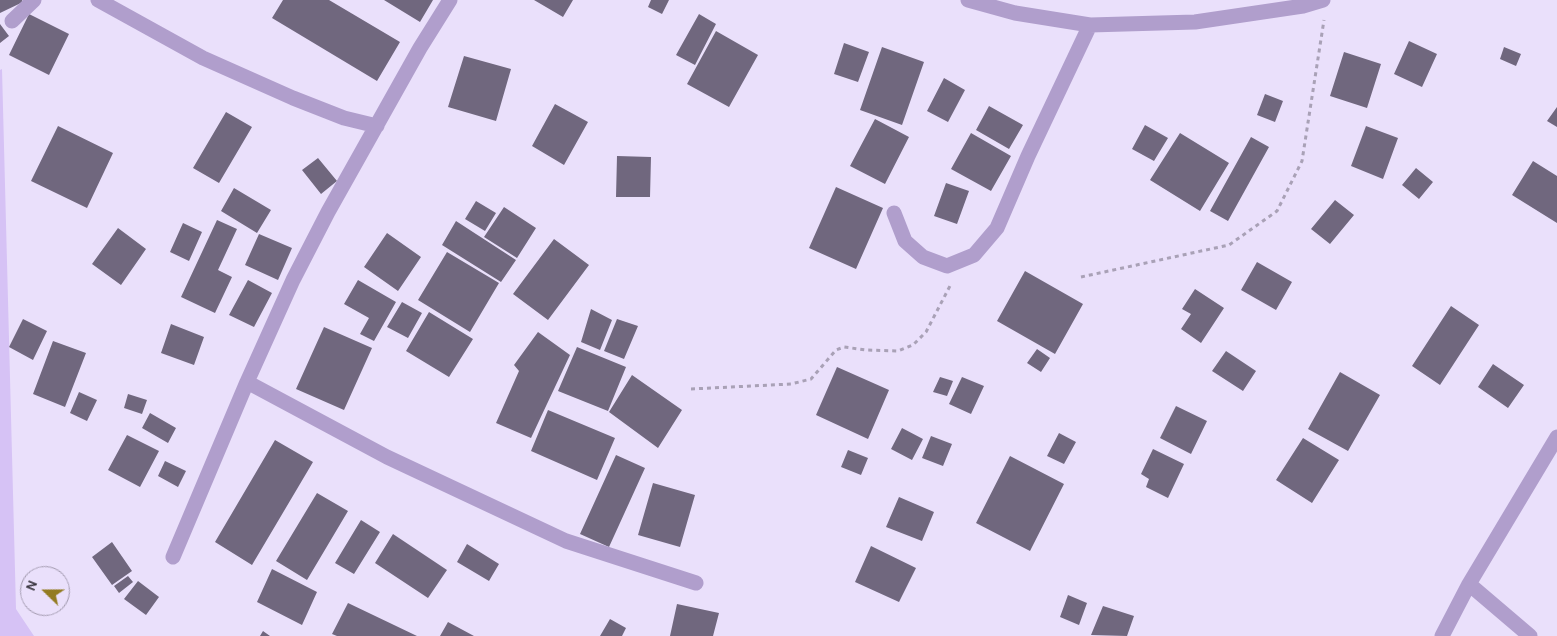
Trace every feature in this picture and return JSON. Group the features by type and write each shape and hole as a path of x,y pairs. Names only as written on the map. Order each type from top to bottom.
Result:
{"street":[{"path":"12,21 34,0"},
{"path":"98,0 202,58 344,118 377,126"},
{"path":"173,557 247,382 293,280 328,212 420,48 450,0"},
{"path":"968,0 1015,13 1090,25 1195,22 1303,6 1323,0"},
{"path":"894,213 905,241 923,257 947,266 974,255 997,228 1028,156 1090,25"},
{"path":"247,382 387,457 566,541 696,583"},
{"path":"1442,636 1469,584 1557,437"},
{"path":"1469,584 1530,636"}],"path":[{"path":"1081,277 1229,245 1277,211 1302,161 1325,19"},
{"path":"692,389 791,384 811,379 836,350 844,347 898,351 913,345 926,332 964,259"}],"shaded area":[{"path":"2,69 16,609 34,636 0,636 0,70"}],"building":[{"path":"0,0 22,0 23,2 0,13"},
{"path":"283,0 329,0 400,42 377,81 272,18"},
{"path":"384,0 433,0 420,22"},
{"path":"534,0 573,0 563,17"},
{"path":"651,0 669,0 662,14 648,7"},
{"path":"29,14 69,34 49,75 9,55"},
{"path":"699,14 716,24 695,65 676,55"},
{"path":"0,24 9,36 0,43"},
{"path":"716,31 758,55 729,107 687,84"},
{"path":"1409,41 1437,54 1422,87 1394,74"},
{"path":"844,43 869,52 858,82 834,74"},
{"path":"882,47 924,62 902,125 860,110"},
{"path":"1504,47 1521,54 1516,66 1500,59"},
{"path":"1344,52 1381,64 1367,108 1330,96"},
{"path":"464,56 511,69 496,121 448,107"},
{"path":"944,78 965,90 948,122 927,111"},
{"path":"1265,94 1283,101 1275,122 1257,115"},
{"path":"555,104 588,122 564,165 532,146"},
{"path":"989,106 1023,125 1009,149 976,130"},
{"path":"1557,107 1557,127 1547,121"},
{"path":"226,112 252,127 219,183 193,168"},
{"path":"875,119 909,137 885,184 850,166"},
{"path":"1145,125 1168,138 1154,161 1132,149"},
{"path":"58,126 113,153 87,208 31,181"},
{"path":"1366,126 1398,138 1383,179 1351,166"},
{"path":"971,133 1011,156 991,191 951,169"},
{"path":"1180,133 1229,163 1200,211 1150,180"},
{"path":"1251,137 1269,147 1228,221 1210,211"},
{"path":"617,156 651,157 650,197 616,197"},
{"path":"318,158 337,181 321,194 302,170"},
{"path":"1533,161 1557,176 1557,223 1512,195"},
{"path":"1416,168 1433,182 1419,199 1402,185"},
{"path":"946,183 969,191 957,224 934,216"},
{"path":"836,187 883,208 856,269 809,248"},
{"path":"234,188 271,210 257,233 221,211"},
{"path":"1335,200 1354,215 1330,244 1311,229"},
{"path":"476,201 496,213 485,231 465,219"},
{"path":"504,207 536,228 517,258 484,237"},
{"path":"217,220 237,229 218,270 232,277 215,313 181,297"},
{"path":"456,221 516,260 501,282 442,245"},
{"path":"183,223 202,232 189,261 170,252"},
{"path":"118,228 146,249 121,285 92,264"},
{"path":"387,233 421,257 398,291 364,267"},
{"path":"259,234 292,248 278,280 245,265"},
{"path":"554,239 589,265 548,320 513,294"},
{"path":"447,252 499,283 470,332 418,300"},
{"path":"1257,262 1292,282 1276,310 1241,290"},
{"path":"1025,271 1083,304 1055,354 997,321"},
{"path":"248,280 272,293 254,327 229,315"},
{"path":"358,280 396,302 374,341 360,334 369,318 344,304"},
{"path":"1195,289 1224,308 1201,343 1181,329 1191,314 1182,309"},
{"path":"402,302 422,313 408,338 387,327"},
{"path":"1451,306 1479,325 1440,385 1412,366"},
{"path":"591,309 612,320 600,350 581,342"},
{"path":"429,312 473,339 449,377 406,351"},
{"path":"23,319 47,331 33,360 9,347"},
{"path":"617,319 638,326 624,359 604,351"},
{"path":"171,324 204,337 194,365 161,353"},
{"path":"324,327 372,348 344,410 296,389"},
{"path":"538,332 570,355 531,438 496,423 519,371 514,365"},
{"path":"53,341 86,353 65,407 33,394"},
{"path":"577,347 626,367 608,411 558,391"},
{"path":"1037,349 1050,358 1041,372 1027,363"},
{"path":"1226,351 1256,371 1243,391 1212,371"},
{"path":"1493,364 1524,385 1508,408 1478,387"},
{"path":"837,367 889,390 868,439 816,415"},
{"path":"1340,372 1380,395 1348,451 1308,429"},
{"path":"632,375 682,410 658,448 609,412"},
{"path":"940,377 953,381 947,396 933,392"},
{"path":"962,377 984,386 971,414 949,404"},
{"path":"79,392 97,400 87,421 70,413"},
{"path":"128,394 147,400 142,414 124,408"},
{"path":"1176,406 1207,421 1191,454 1160,438"},
{"path":"548,410 615,438 597,480 531,451"},
{"path":"150,413 176,428 168,443 142,428"},
{"path":"902,428 923,439 912,460 891,449"},
{"path":"1059,433 1076,442 1064,464 1047,456"},
{"path":"127,435 159,451 140,487 108,470"},
{"path":"931,436 952,444 943,466 922,458"},
{"path":"1303,438 1339,460 1312,503 1276,480"},
{"path":"275,440 313,462 252,565 215,542"},
{"path":"1153,449 1184,464 1168,498 1146,487 1149,479 1141,474"},
{"path":"848,450 868,458 861,475 841,467"},
{"path":"616,455 645,468 609,547 580,534"},
{"path":"1010,456 1064,484 1030,551 976,523"},
{"path":"165,461 186,471 178,487 158,476"},
{"path":"653,483 695,495 680,547 638,535"},
{"path":"317,493 348,511 307,580 276,561"},
{"path":"899,497 934,512 922,541 886,527"},
{"path":"361,520 380,532 354,574 335,563"},
{"path":"393,534 447,570 428,598 375,563"},
{"path":"112,542 132,571 112,585 92,557"},
{"path":"467,544 499,564 489,581 457,562"},
{"path":"871,546 916,568 899,602 855,582"},
{"path":"272,569 317,592 302,625 257,602"},
{"path":"128,576 133,582 119,593 114,586"},
{"path":"138,581 159,597 146,615 124,599"},
{"path":"1068,595 1087,603 1079,625 1060,617"},
{"path":"348,603 417,636 337,636 332,634"},
{"path":"677,604 719,613 713,636 670,636"},
{"path":"1103,606 1134,616 1127,636 1091,635"},
{"path":"610,619 626,628 622,636 600,636"},
{"path":"448,622 474,636 440,636"},
{"path":"263,631 270,636 260,636"}]}
